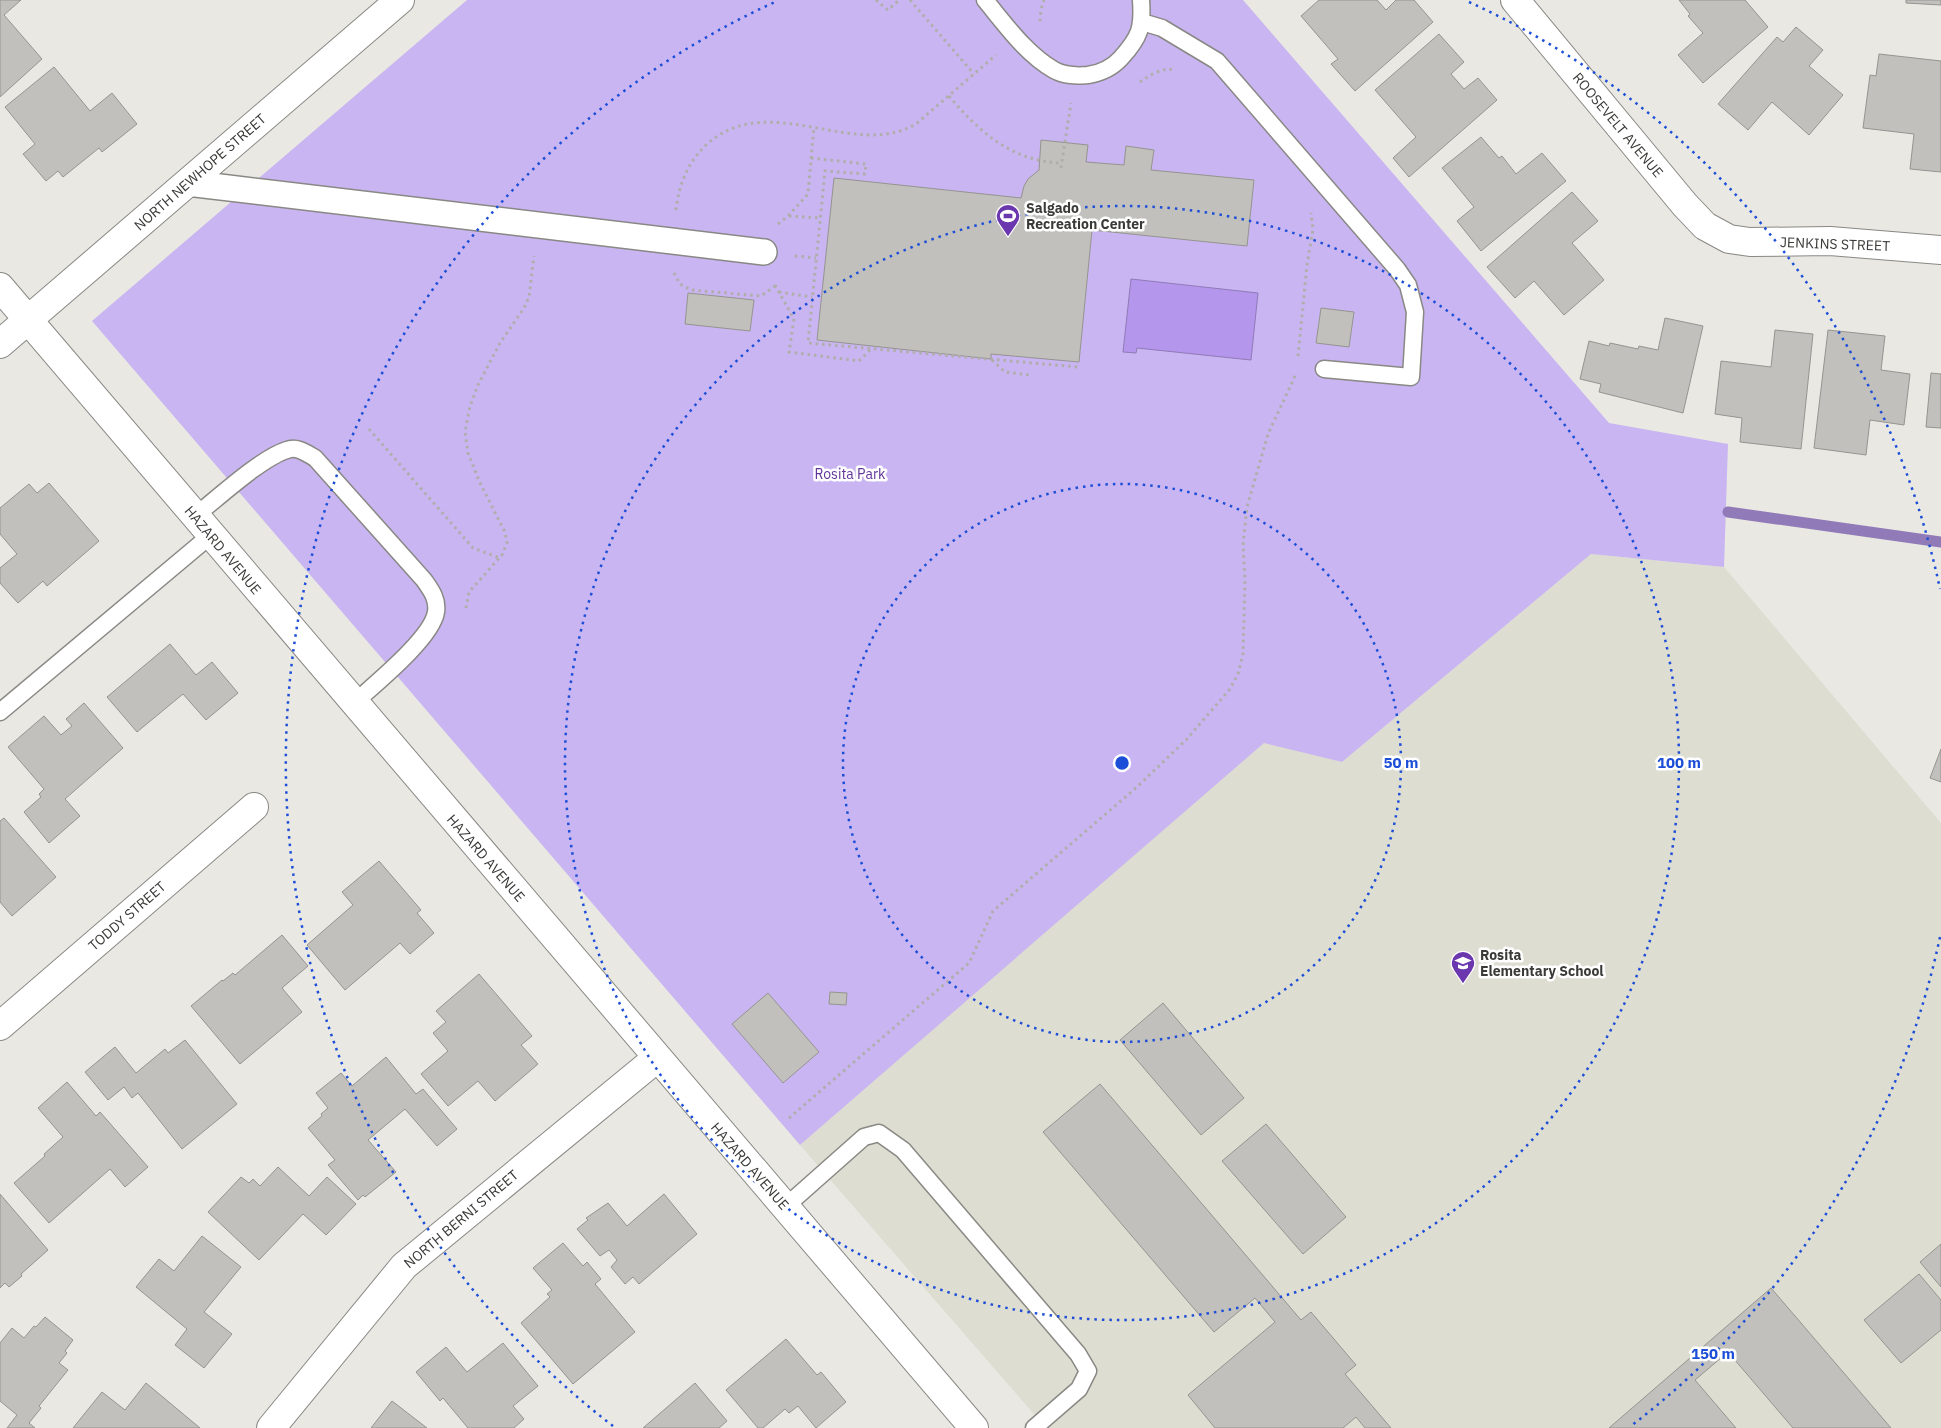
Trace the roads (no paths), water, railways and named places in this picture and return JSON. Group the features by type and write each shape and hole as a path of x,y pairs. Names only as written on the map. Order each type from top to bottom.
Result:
{"street":[{"name":"NORTH NEWHOPE STREET","path":"0,344 400,0"},
{"name":"ROOSEVELT AVENUE","path":"1515,0 1684,205 1704,226 1729,239"},
{"path":"187,183 764,252"},
{"name":"JENKINS STREET","path":"1729,239 1750,242 1830,241 1941,250"},
{"name":"HAZARD AVENUE","path":"0,286 974,1428"},
{"name":"TODDY STREET","path":"0,1026 254,807"},
{"name":"NORTH BERNI STREET","path":"271,1428 404,1266 657,1058"}],"lane":[{"path":"985,0 1036,57 1055,71 1073,76 1100,73 1116,63 1134,44 1142,22 1140,0"},
{"path":"1142,22 1162,28 1217,61 1397,269 1408,285 1416,312 1411,377 1324,368"},
{"path":"0,712 203,526 266,461 288,449 302,450 315,458 424,580 435,597 436,612 430,628 420,641 354,703"},
{"path":"785,1207 864,1137 879,1133 902,1150 1078,1354 1088,1371 1079,1389 1034,1428"}],"waterway":[{"path":"1728,512 1941,542"}],"place":[{"name":"Salgado Recreation Center","path":"1008,237"},
{"name":"Rosita Elementary School","path":"1463,984"}],"park label":[{"name":"Rosita Park","path":"850,474"}]}
